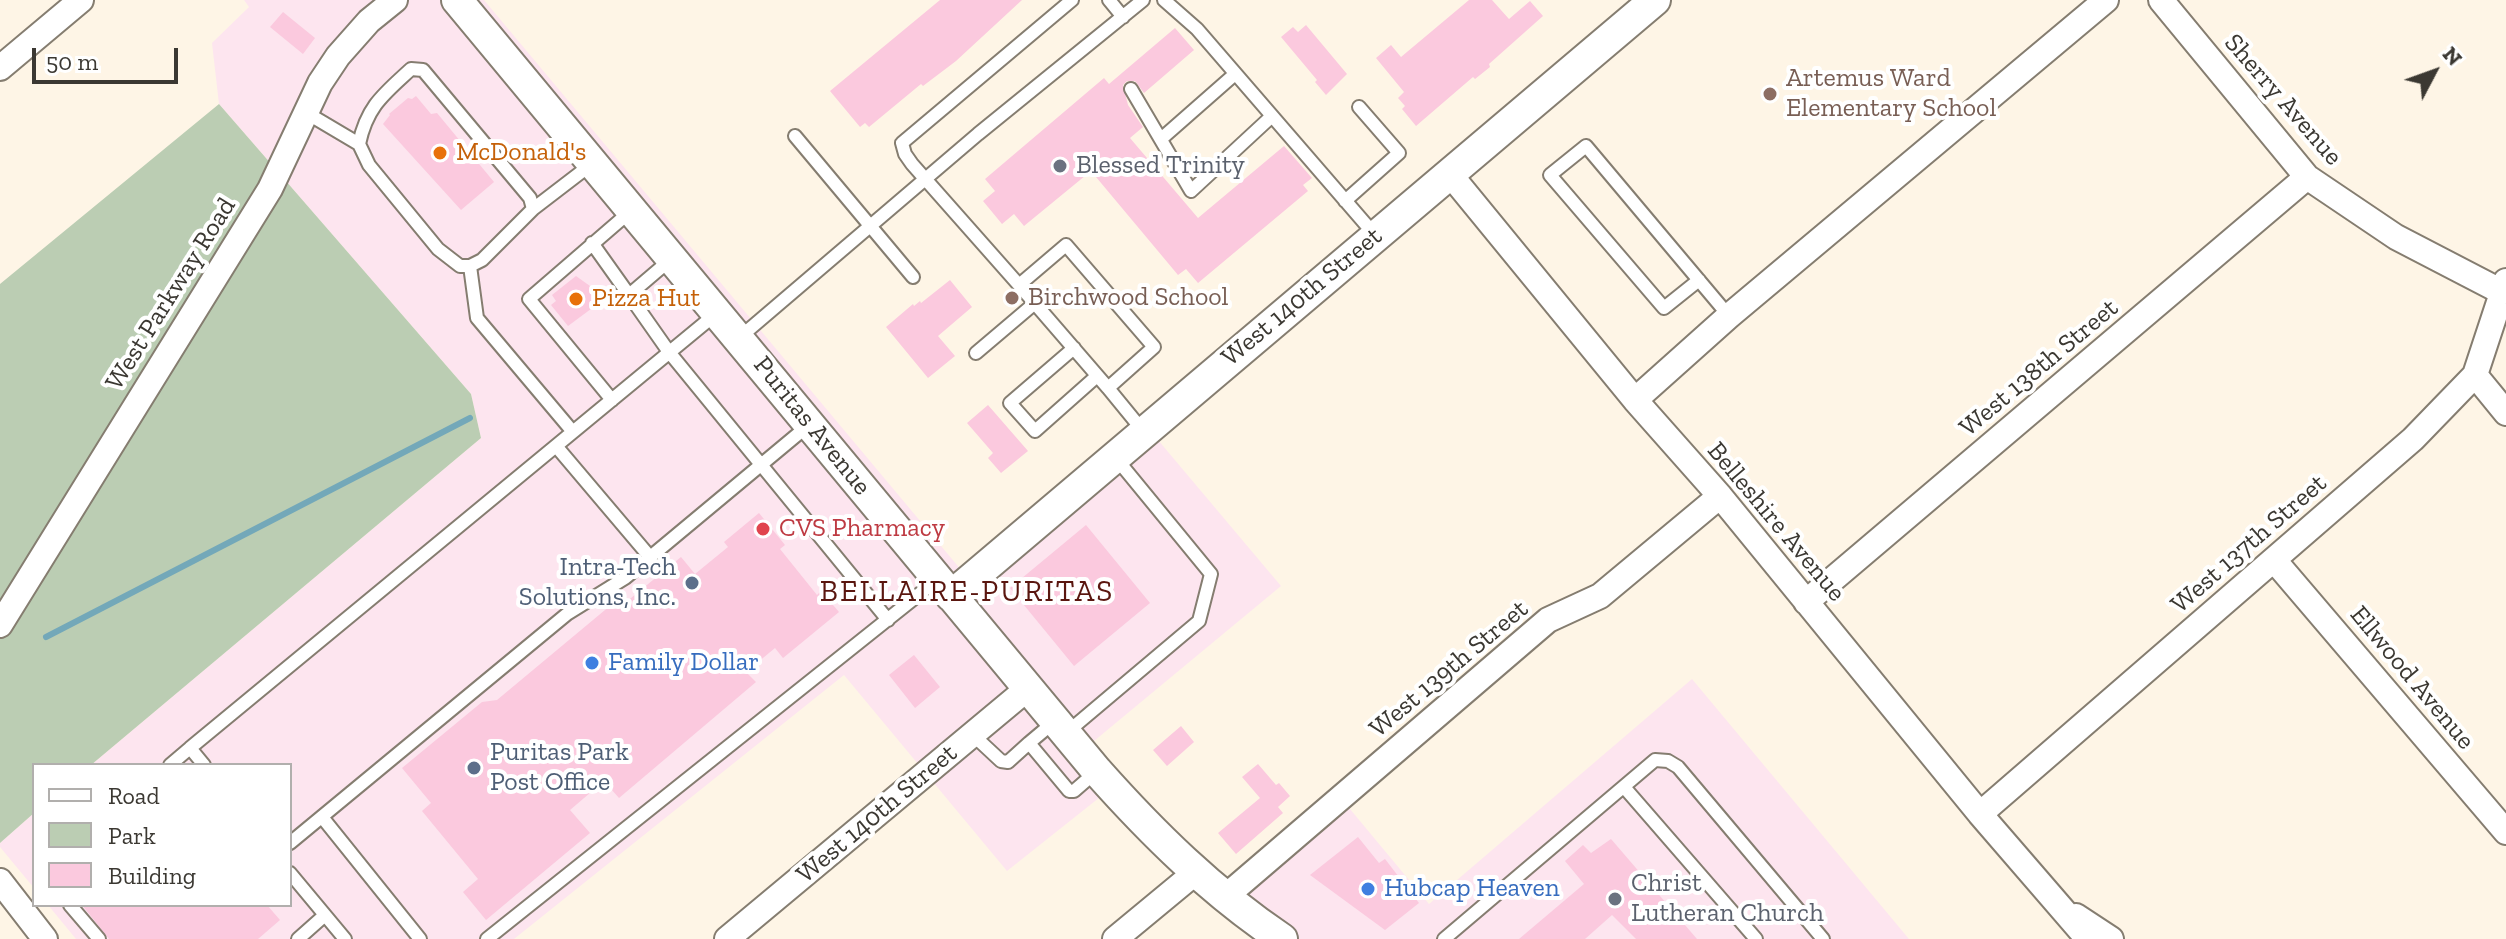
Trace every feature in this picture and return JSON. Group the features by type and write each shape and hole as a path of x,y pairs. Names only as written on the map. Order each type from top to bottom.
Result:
{"street":[{"path":"0,68 81,0"},
{"name":"West Parkway Road","path":"0,625 270,189 320,83 338,56 369,21 395,0"},
{"name":"Puritas Avenue","path":"457,0 1059,728 1138,816 1196,872 1282,939"},
{"name":"West 140th Street","path":"944,588 1115,457 1655,0"},
{"path":"1635,400 1729,316 2106,0"},
{"name":"Sherry Avenue","path":"2161,0 2307,177 2396,237 2504,287"},
{"name":"Belleshire Avenue","path":"1449,173 1635,400 1720,496 1980,814 2088,939"},
{"name":"West 138th Street","path":"1806,602 2307,177"},
{"name":"West 137th Street","path":"1980,814 2413,439 2475,375 2504,287"},
{"path":"2475,375 2506,413"},
{"name":"West 139th Street","path":"1225,897 1548,620 1600,596 1720,496"},
{"name":"Ellwood Avenue","path":"2274,560 2506,832"},
{"name":"West 140th Street","path":"727,939 1027,689"},
{"path":"1115,939 1196,872"},
{"path":"0,881 45,939"},
{"name":"Belleshire Avenue","path":"2061,907 2111,939"}],"lane":[{"path":"1072,0 902,143 905,154 925,180 1144,432"},
{"path":"1109,0 1123,17"},
{"path":"739,338 870,225 1143,0"},
{"path":"1164,0 1197,29 1375,235"},
{"path":"359,144 371,108 411,69 423,70 530,198 533,209"},
{"path":"1161,139 1235,74"},
{"path":"1131,89 1191,191 1272,116"},
{"path":"1345,201 1399,153 1359,107"},
{"path":"305,112 359,144 369,165 438,249 460,266 470,266 482,260 533,209 593,163"},
{"path":"795,136 913,277"},
{"path":"1699,280 1664,308 1550,175 1586,146 1699,280 1729,316"},
{"path":"612,400 529,299 632,210"},
{"path":"592,243 669,352 888,620"},
{"path":"1019,285 1066,245 1154,347 1108,388"},
{"path":"629,295 673,258"},
{"path":"470,266 477,318 573,432"},
{"path":"976,353 1035,303"},
{"path":"172,763 718,312"},
{"path":"1074,348 1010,403 1035,431 1097,376"},
{"path":"292,841 567,614 625,578 810,424"},
{"path":"556,446 650,557"},
{"path":"972,734 1001,761 1008,762 1029,743 1059,728 1199,621 1211,574 1115,457"},
{"path":"487,939 888,620 944,588"},
{"path":"1029,743 1069,791 1074,791 1097,771"},
{"path":"190,748 202,763"},
{"path":"1444,939 1655,760 1668,761 1678,767 1823,939"},
{"path":"1624,787 1756,939"},
{"path":"322,817 420,939"},
{"path":"292,875 345,939"},
{"path":"72,907 99,939"},
{"path":"298,939 325,915"}],"shaded area":[{"path":"244,0 484,0 962,571 1142,421 1281,586 1088,746 1119,782 1007,871 844,675 514,939 76,939 50,907 292,907 292,763 93,763 481,438 471,394 219,104 212,43 249,7"},
{"path":"1692,679 1909,939 1295,939 1233,898 1345,803 1429,904"},
{"path":"32,815 32,886 0,847 0,843"}],"green space":[{"path":"219,104 471,394 481,438 93,763 32,763 32,815 0,843 0,284"}],"building":[{"path":"940,0 1022,0 956,61 923,86 921,84 869,127 865,123 860,127 830,91"},
{"path":"1469,0 1492,0 1509,19 1530,1 1543,16 1489,64 1490,67 1475,79 1473,77 1416,126 1402,109 1405,106 1398,98 1404,92 1376,58 1391,45 1401,57"},
{"path":"283,12 315,38 303,54 270,27"},
{"path":"1306,25 1347,74 1326,95 1281,37 1293,27 1298,32"},
{"path":"1175,28 1194,50 1144,93 1135,81 1127,81 1123,85 1128,105 1143,127 1130,138 1198,218 1284,146 1312,178 1303,185 1308,191 1198,283 1186,269 1178,275 1091,171 1024,226 1014,214 1002,224 983,201 995,191 985,179 1104,78 1109,84"},
{"name":"McDonald's","path":"416,96 431,114 437,113 494,182 461,210 383,124 389,114 408,98"},
{"name":"Pizza Hut","path":"576,276 590,286 599,303 568,326 551,305 556,301 552,295"},
{"path":"950,280 972,307 938,336 955,356 928,378 886,327 913,304 921,303"},
{"path":"988,405 1028,451 1001,473 988,458 993,453 967,423"},
{"path":"759,513 785,545 780,549 817,595 821,591 839,612 783,658 775,648 746,672 756,682 619,798 604,781 570,810 590,833 486,920 463,892 478,879 422,811 431,803 402,768 482,702 497,700 611,605 625,603 681,557 695,574 728,547 724,542"},
{"path":"1086,525 1150,603 1074,666 1010,588"},
{"path":"914,655 940,687 915,708 889,675"},
{"path":"1181,726 1194,742 1167,766 1153,750"},
{"path":"1258,764 1290,796 1278,807 1283,813 1236,854 1218,833 1260,798 1242,777"},
{"name":"Hubcap Heaven","path":"1358,837 1379,863 1385,859 1419,903 1385,930 1310,875"},
{"name":"Christ Lutheran Church","path":"1611,839 1697,939 1636,939 1612,915 1585,939 1519,939 1584,884 1565,861 1583,845 1591,853"},
{"path":"84,907 269,907 280,920 258,939 109,939"}],"waterway":[{"path":"46,637 470,418"}],"place":[{"name":"Artemus Ward Elementary School","path":"1770,94"},
{"name":"McDonald's","path":"440,153"},
{"name":"Blessed Trinity","path":"1060,166"},
{"name":"Birchwood School","path":"1012,298"},
{"name":"Pizza Hut","path":"576,299"},
{"name":"CVS Pharmacy","path":"763,529"},
{"name":"Intra-Tech Solutions, Inc.","path":"692,583"},
{"name":"Family Dollar","path":"592,663"},
{"name":"Puritas Park Post Office","path":"474,768"},
{"name":"Hubcap Heaven","path":"1368,889"},
{"name":"Christ Lutheran Church","path":"1615,899"}],"district":[{"name":"BELLAIRE-PURITAS","path":"967,592"}]}
